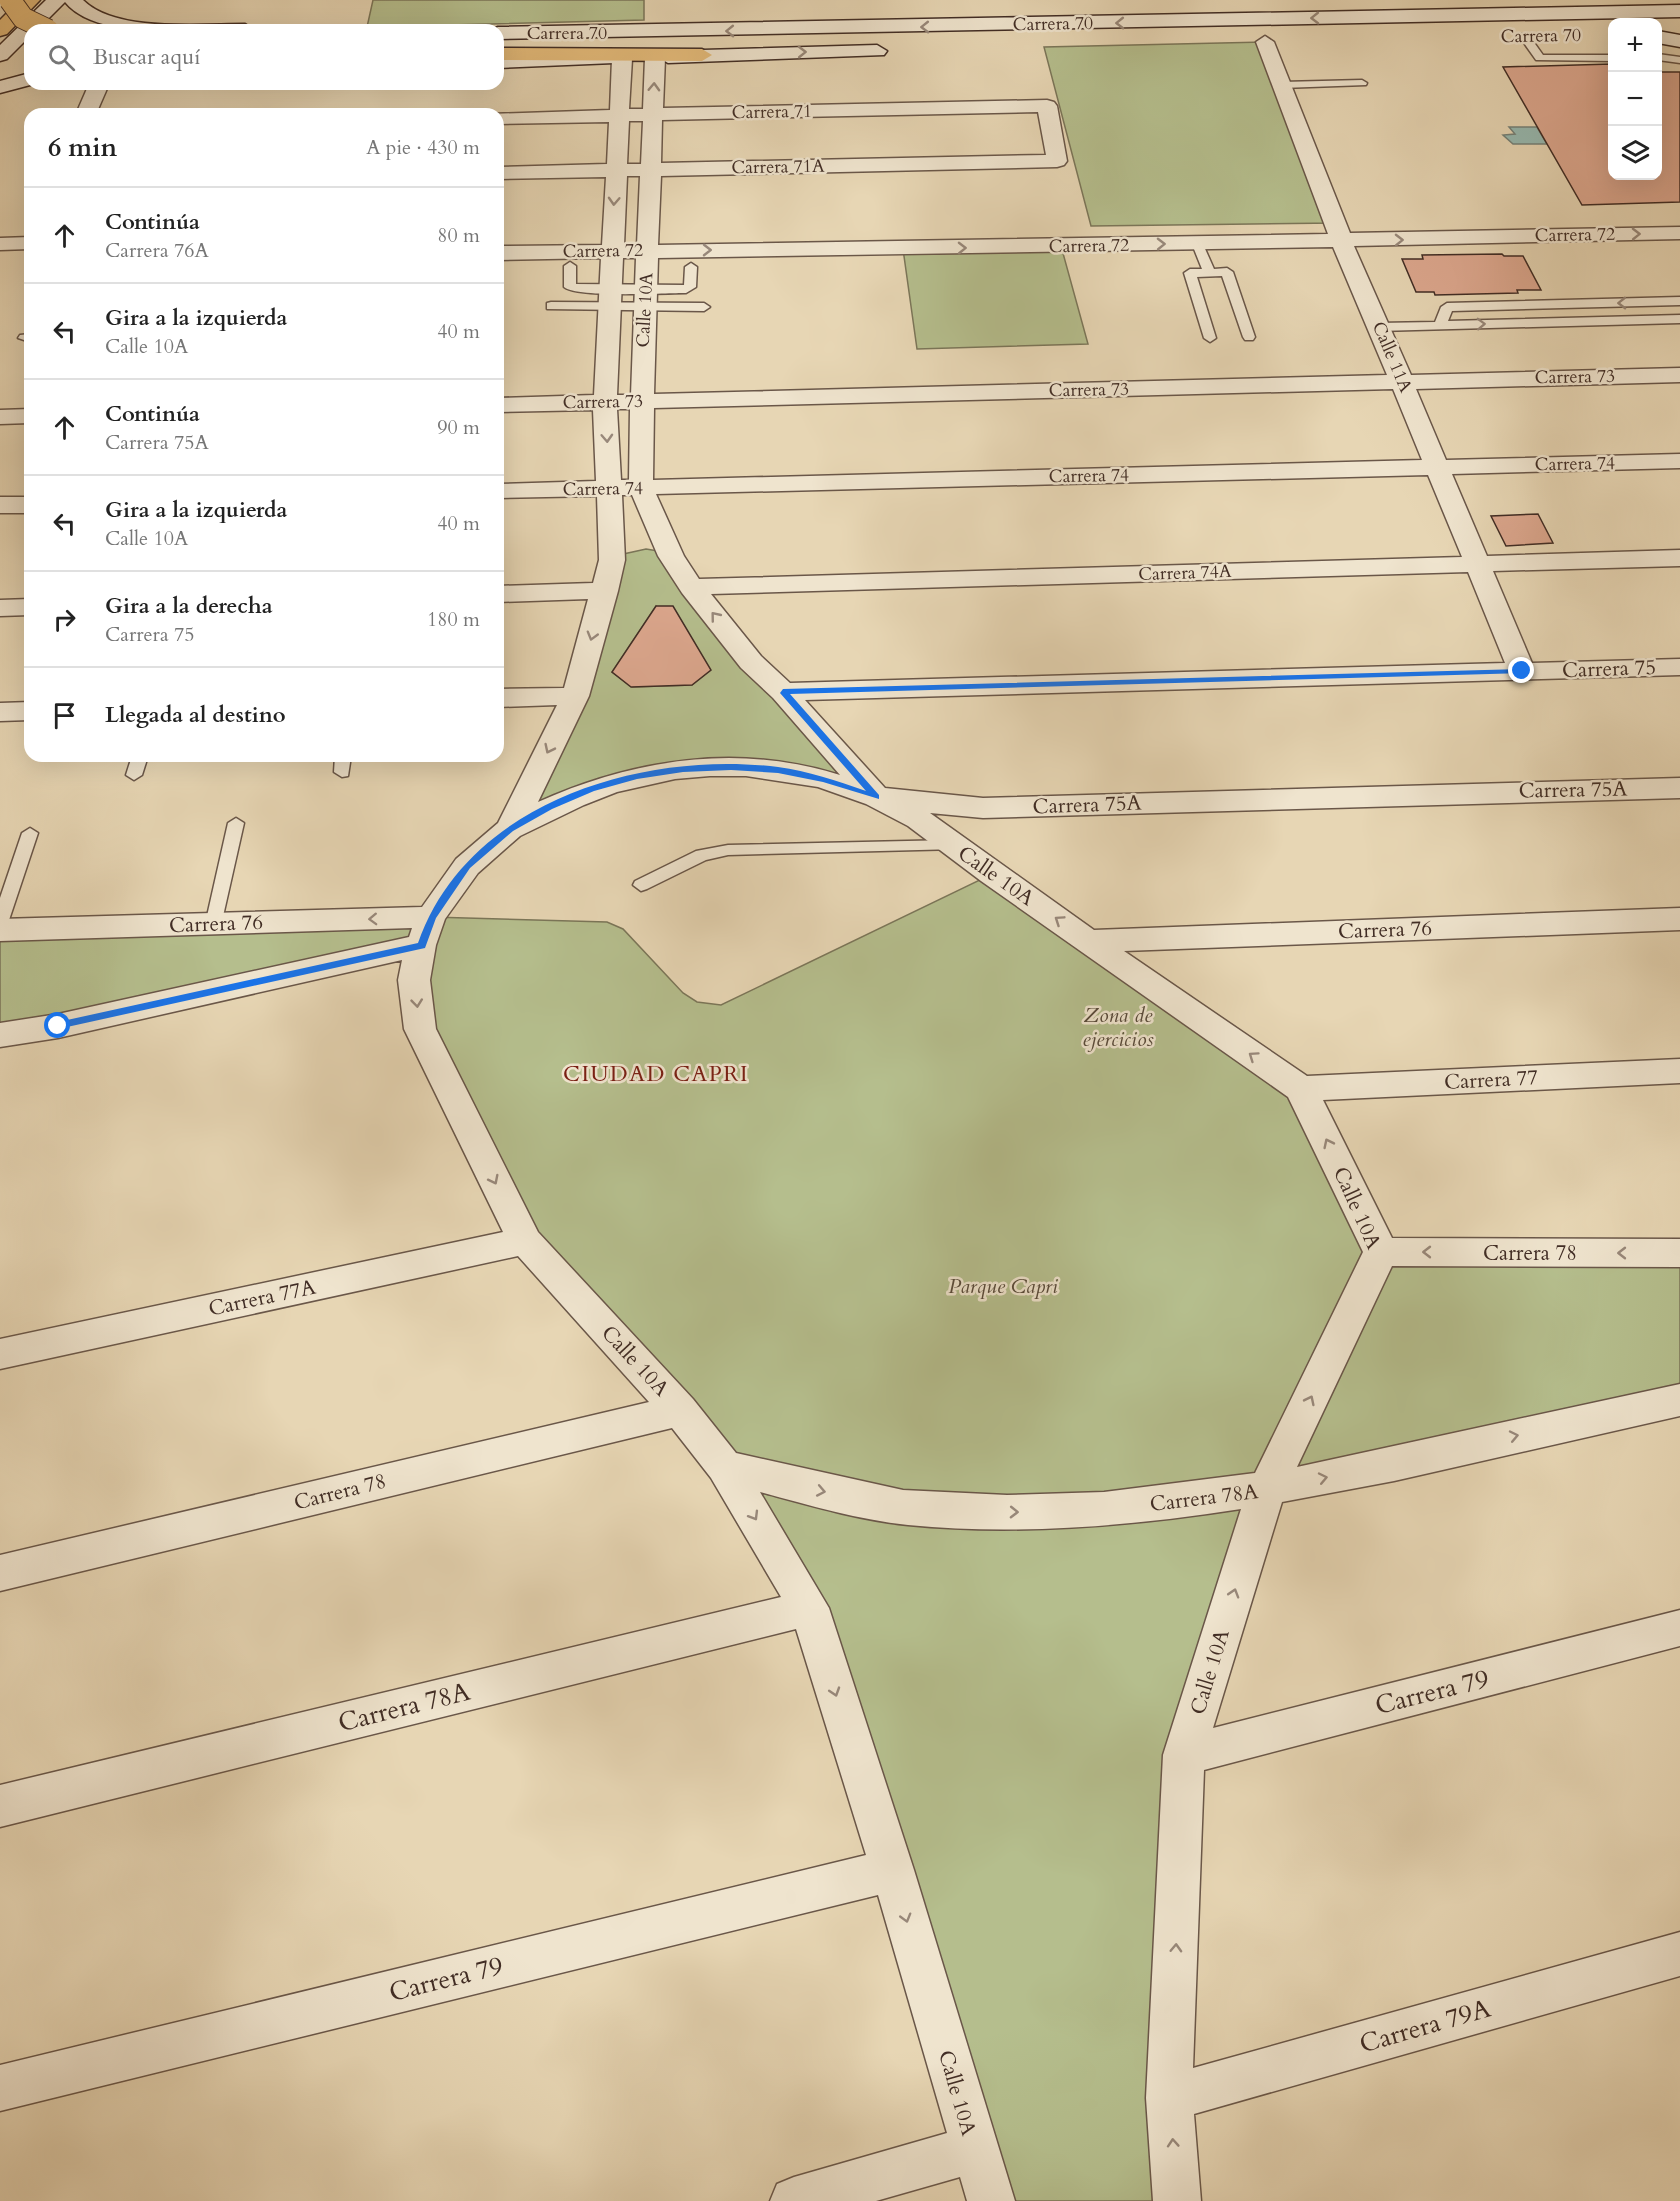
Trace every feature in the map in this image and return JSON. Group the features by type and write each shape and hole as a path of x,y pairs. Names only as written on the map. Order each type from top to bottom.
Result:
{"main road":[{"path":"10,0 23,18 36,24"},
{"path":"0,30 31,0"},
{"path":"504,54 702,55"}],"street":[{"path":"32,24 57,0"},
{"path":"73,0 80,10 102,21 128,24"},
{"path":"1625,12 1644,11 1673,0"},
{"name":"Carrera 70","path":"504,33 1680,11"},
{"path":"1398,16 1426,22 1430,27 1427,35"},
{"path":"0,55 24,32"},
{"path":"1662,36 1680,35"},
{"name":"Carrera 70","path":"1501,37 1546,36"},
{"path":"1662,37 1680,40"},
{"name":"Calle 11A","path":"1287,41 1258,42 1282,86 1338,232 1391,326 1402,382 1522,671"},
{"name":"Carrera 70","path":"504,62 891,51"},
{"name":"Calle 10A","path":"655,58 641,401 642,554 605,591 575,696 510,829 467,866 426,931 414,980 420,1029 525,1241 680,1410 723,1466 809,1608 892,1870 991,2201"},
{"name":"Calle 10A","path":"622,59 608,298 605,402 610,488 642,554 691,587 752,662 783,692 876,797 918,819 1301,1089 1381,1252 1266,1491 1184,1755 1169,2098 1177,2201"},
{"path":"0,87 24,81"},
{"path":"89,108 96,90"},
{"name":"Carrera 71","path":"504,118 1047,106 1057,161"},
{"name":"Carrera 71A","path":"504,173 1057,161"},
{"name":"Carrera 72","path":"649,241 1198,244 1338,232 1680,217"},
{"name":"Carrera 72","path":"504,252 612,242 649,241 1338,232 1680,233"},
{"name":"Carrera 72","path":"504,234 612,242"},
{"path":"0,244 24,243"},
{"name":"Carrera 73","path":"504,405 1680,375"},
{"path":"0,417 24,416"},
{"name":"Carrera 74","path":"504,491 1680,461"},
{"path":"0,506 24,505"},
{"name":"Carrera 74A","path":"691,587 1680,558"},
{"path":"504,594 605,591"},
{"path":"0,608 24,607"},
{"name":"Carrera 75","path":"783,692 1680,667"},
{"path":"504,698 575,696"},
{"path":"0,712 24,711"},
{"name":"Carrera 75A","path":"510,829 549,807 591,789 636,776 683,769 731,767 778,770 824,779 876,797 983,808 1680,788"},
{"name":"Carrera 76","path":"1090,940 1680,919"},
{"path":"287,922 307,931 315,946 309,964 288,975"},
{"name":"Carrera 76","path":"0,930 287,922 426,931"},
{"path":"0,1035 58,1026 288,975 426,931"},
{"name":"Carrera 77","path":"1301,1089 1680,1071"},
{"name":"Carrera 77A","path":"0,1354 525,1241"},
{"name":"Carrera 78","path":"1381,1252 1680,1253"},
{"name":"Carrera 78A","path":"723,1466 800,1486 908,1508 1018,1512 1123,1508 1266,1491 1680,1400"},
{"name":"Carrera 78","path":"0,1574 680,1410"},
{"name":"Carrera 78A","path":"0,1806 809,1608"},
{"name":"Carrera 79","path":"1184,1755 1680,1629"},
{"name":"Carrera 79","path":"0,2088 892,1870"},
{"name":"Carrera 79A","path":"1169,2098 1680,1954"},
{"path":"794,2201 974,2149"}],"lane":[{"path":"1524,36 1540,58 1608,58"},
{"path":"1662,58 1680,60"},
{"path":"1282,86 1362,83"},
{"path":"1198,244 1209,273"},
{"path":"570,266 570,287 608,298"},
{"path":"646,299 689,288 691,267"},
{"path":"1210,338 1190,273 1227,272 1249,337"},
{"path":"551,306 608,298 646,299 704,307"},
{"path":"1440,325 1447,307 1680,301"},
{"path":"1391,326 1680,319"},
{"path":"134,775 138,762"},
{"path":"213,925 236,823"},
{"path":"0,923 30,832"},
{"path":"641,885 702,855 728,850 952,845"}],"green space":[{"path":"373,0 644,0 644,20 368,24"},
{"path":"1265,42 1336,223 1091,226 1044,47"},
{"path":"1061,246 1088,344 917,349 903,249"},
{"path":"646,549 664,552 876,797 824,779 683,769 510,829 619,555","holes":["656,606 710,670 692,685 632,687 612,672"]},
{"name":"Parque Capri","path":"992,874 1301,1089 1381,1252 1680,1253 1680,1400 1266,1491 1184,1755 1177,2201 991,2201 809,1608 724,1466 525,1241 439,1071 421,946 0,1035 0,930 431,917 607,922 623,929 683,993 697,1002 721,1005"}],"water":[{"path":"1509,127 1537,127 1547,144 1513,144 1503,135 1515,134"}],"building":[{"path":"1608,64 1608,180 1662,180 1662,72 1680,72 1680,202 1582,205 1503,67"},
{"path":"1502,254 1504,256 1523,256 1541,290 1517,290 1518,293 1435,295 1434,292 1416,292 1402,259 1423,259 1422,255"},
{"path":"1538,514 1553,543 1506,546 1491,516"},
{"path":"656,606 673,606 711,670 692,685 631,687 612,672"}],"district":[{"name":"CIUDAD CAPRI","path":"656,1074"}],"route":[{"path":"58,1026 421,945 431,917 467,866 510,829 549,807 591,789 636,776 683,769 731,767 778,770 824,779 876,797 783,692 1522,671"}],"park label":[{"name":"Zona de ejercicios","path":"1118,1027"}]}
